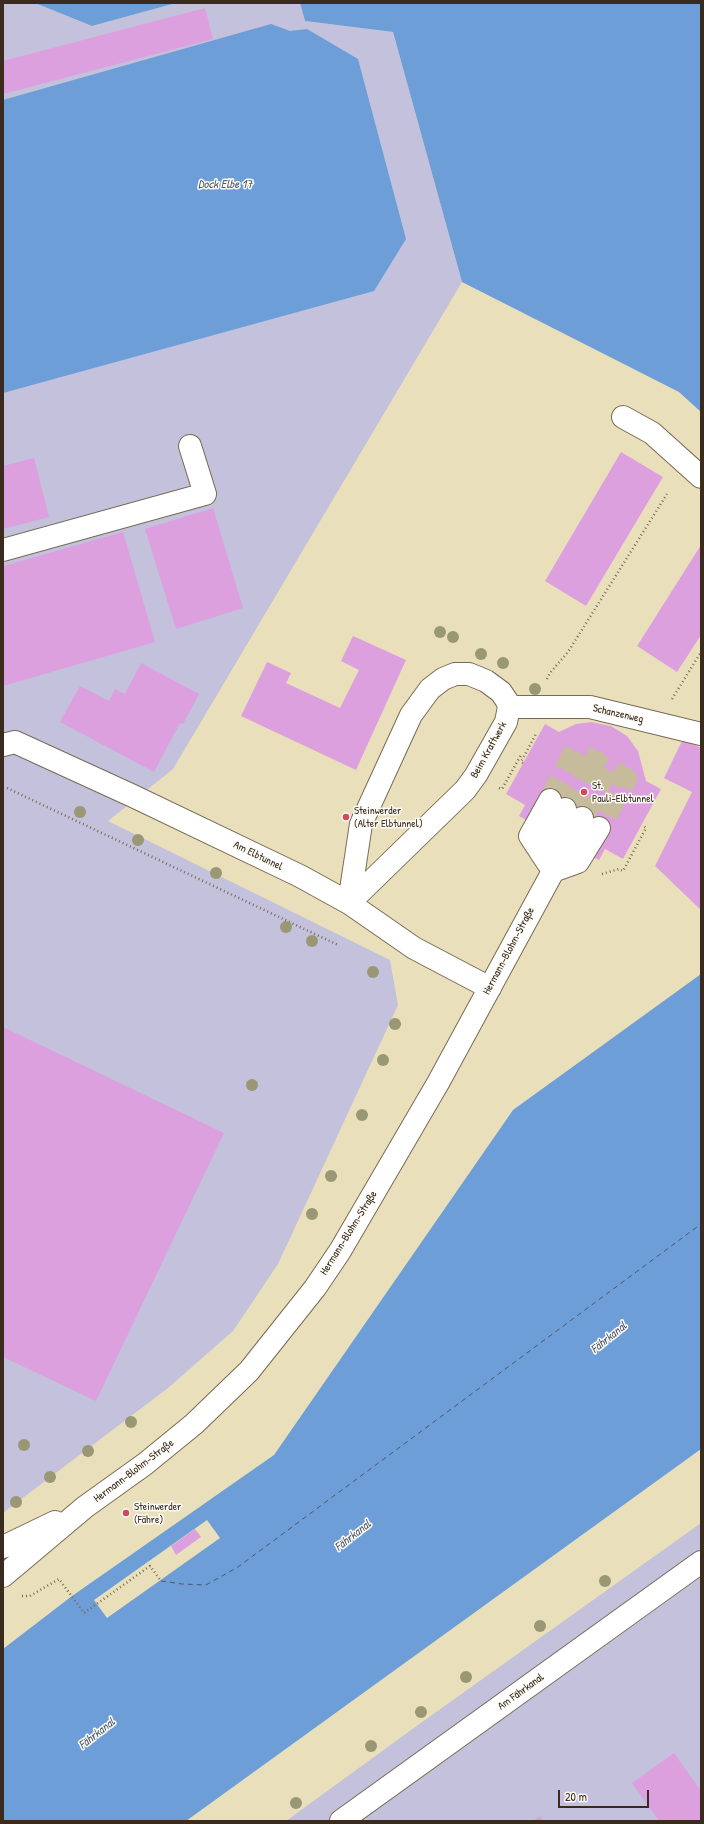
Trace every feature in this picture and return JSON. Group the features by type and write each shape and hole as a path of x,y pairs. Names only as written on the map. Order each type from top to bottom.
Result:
{"street":[{"path":"623,417 652,433 701,477"},
{"path":"3,550 205,494 190,446"},
{"name":"Beim Kraftwerk","path":"455,674 469,674 486,681 501,692 509,707 506,722 476,775 465,790 349,903 361,824 411,714 430,689 443,679 455,674"},
{"name":"Schanzenweg","path":"509,707 590,707 701,734"},
{"name":"Am Elbtunnel","path":"9,744 133,796 300,876 349,903 414,948 490,988"},
{"path":"574,814 578,862 553,871 548,840 574,814"},
{"name":"Hermann-Blohm-Straße","path":"3,1576 85,1507 145,1464 194,1424 249,1371 315,1288 340,1251 438,1083 553,871"},
{"name":"Hermann-Blohm-Straße","path":"3,1547 85,1507"},
{"name":"Am Fährkanal","path":"341,1821 701,1562"}],"path":[{"path":"534,706 550,673 568,652 668,494"},
{"path":"656,723 701,652"},
{"path":"7,788 338,945"},
{"path":"642,825 646,828"},
{"path":"16,1596 30,1596 58,1579 84,1613 150,1566 161,1581"}],"shaded area":[{"path":"3,3 35,3 92,26 176,3 300,3 305,21 393,32 462,282 173,769 108,821 390,960 398,1005 278,1264 233,1331 168,1388 3,1513"},
{"path":"701,1523 701,1821 286,1821 411,1730"}],"water":[{"path":"35,3 176,3 92,26"},
{"path":"300,3 701,3 701,412 679,392 462,282 393,32 305,21"},
{"name":"Dock Elbe 17","path":"271,24 290,31 307,29 358,59 406,239 374,291 3,393 3,100"},
{"name":"Fährkanal","path":"701,974 701,1449 186,1821 3,1821 3,1649 72,1596 274,1455 513,1110"}],"pier":[{"path":"207,1520 220,1538 107,1618 94,1600"}],"building":[{"path":"205,8 213,39 3,94 3,61"},
{"path":"621,452 663,477 586,606 545,581"},
{"path":"34,458 49,517 3,529 3,466"},
{"path":"213,508 243,608 176,629 145,529"},
{"path":"123,532 155,642 3,686 3,566"},
{"path":"701,545 701,635 677,672 637,646"},
{"path":"353,636 406,660 356,770 241,716 267,662 291,673 286,683 340,708 359,670 341,661"},
{"path":"141,663 199,694 183,724 180,723 154,772 60,722 80,686 109,701 115,689 125,694"},
{"name":"St. Pauli-Elbtunnel","path":"591,722 611,726 627,736 638,751 646,781 661,789 623,859 605,849 599,860 558,838 519,816 525,805 506,794 545,724 559,732 576,724"},
{"path":"683,739 701,748 701,910 655,866 692,792 664,778"},
{"path":"3,1027 224,1133 96,1401 3,1357"},
{"path":"195,1529 201,1537 176,1555 171,1546"},
{"path":"674,1753 701,1791 701,1821 659,1821 632,1783"},
{"path":"540,1816 544,1821 533,1821"}],"ferry route":[{"path":"161,1581 206,1585 238,1567 701,1224"}],"tunnel":[{"path":"550,800 575,751 626,779 599,828"},
{"path":"565,809 591,760"},
{"path":"582,818 607,769"}],"place":[{"name":"St. Pauli-Elbtunnel","path":"584,792"},
{"name":"Steinwerder (Alter Elbtunnel)","path":"346,817"},
{"name":"Steinwerder (Fähre)","path":"126,1513"}]}
